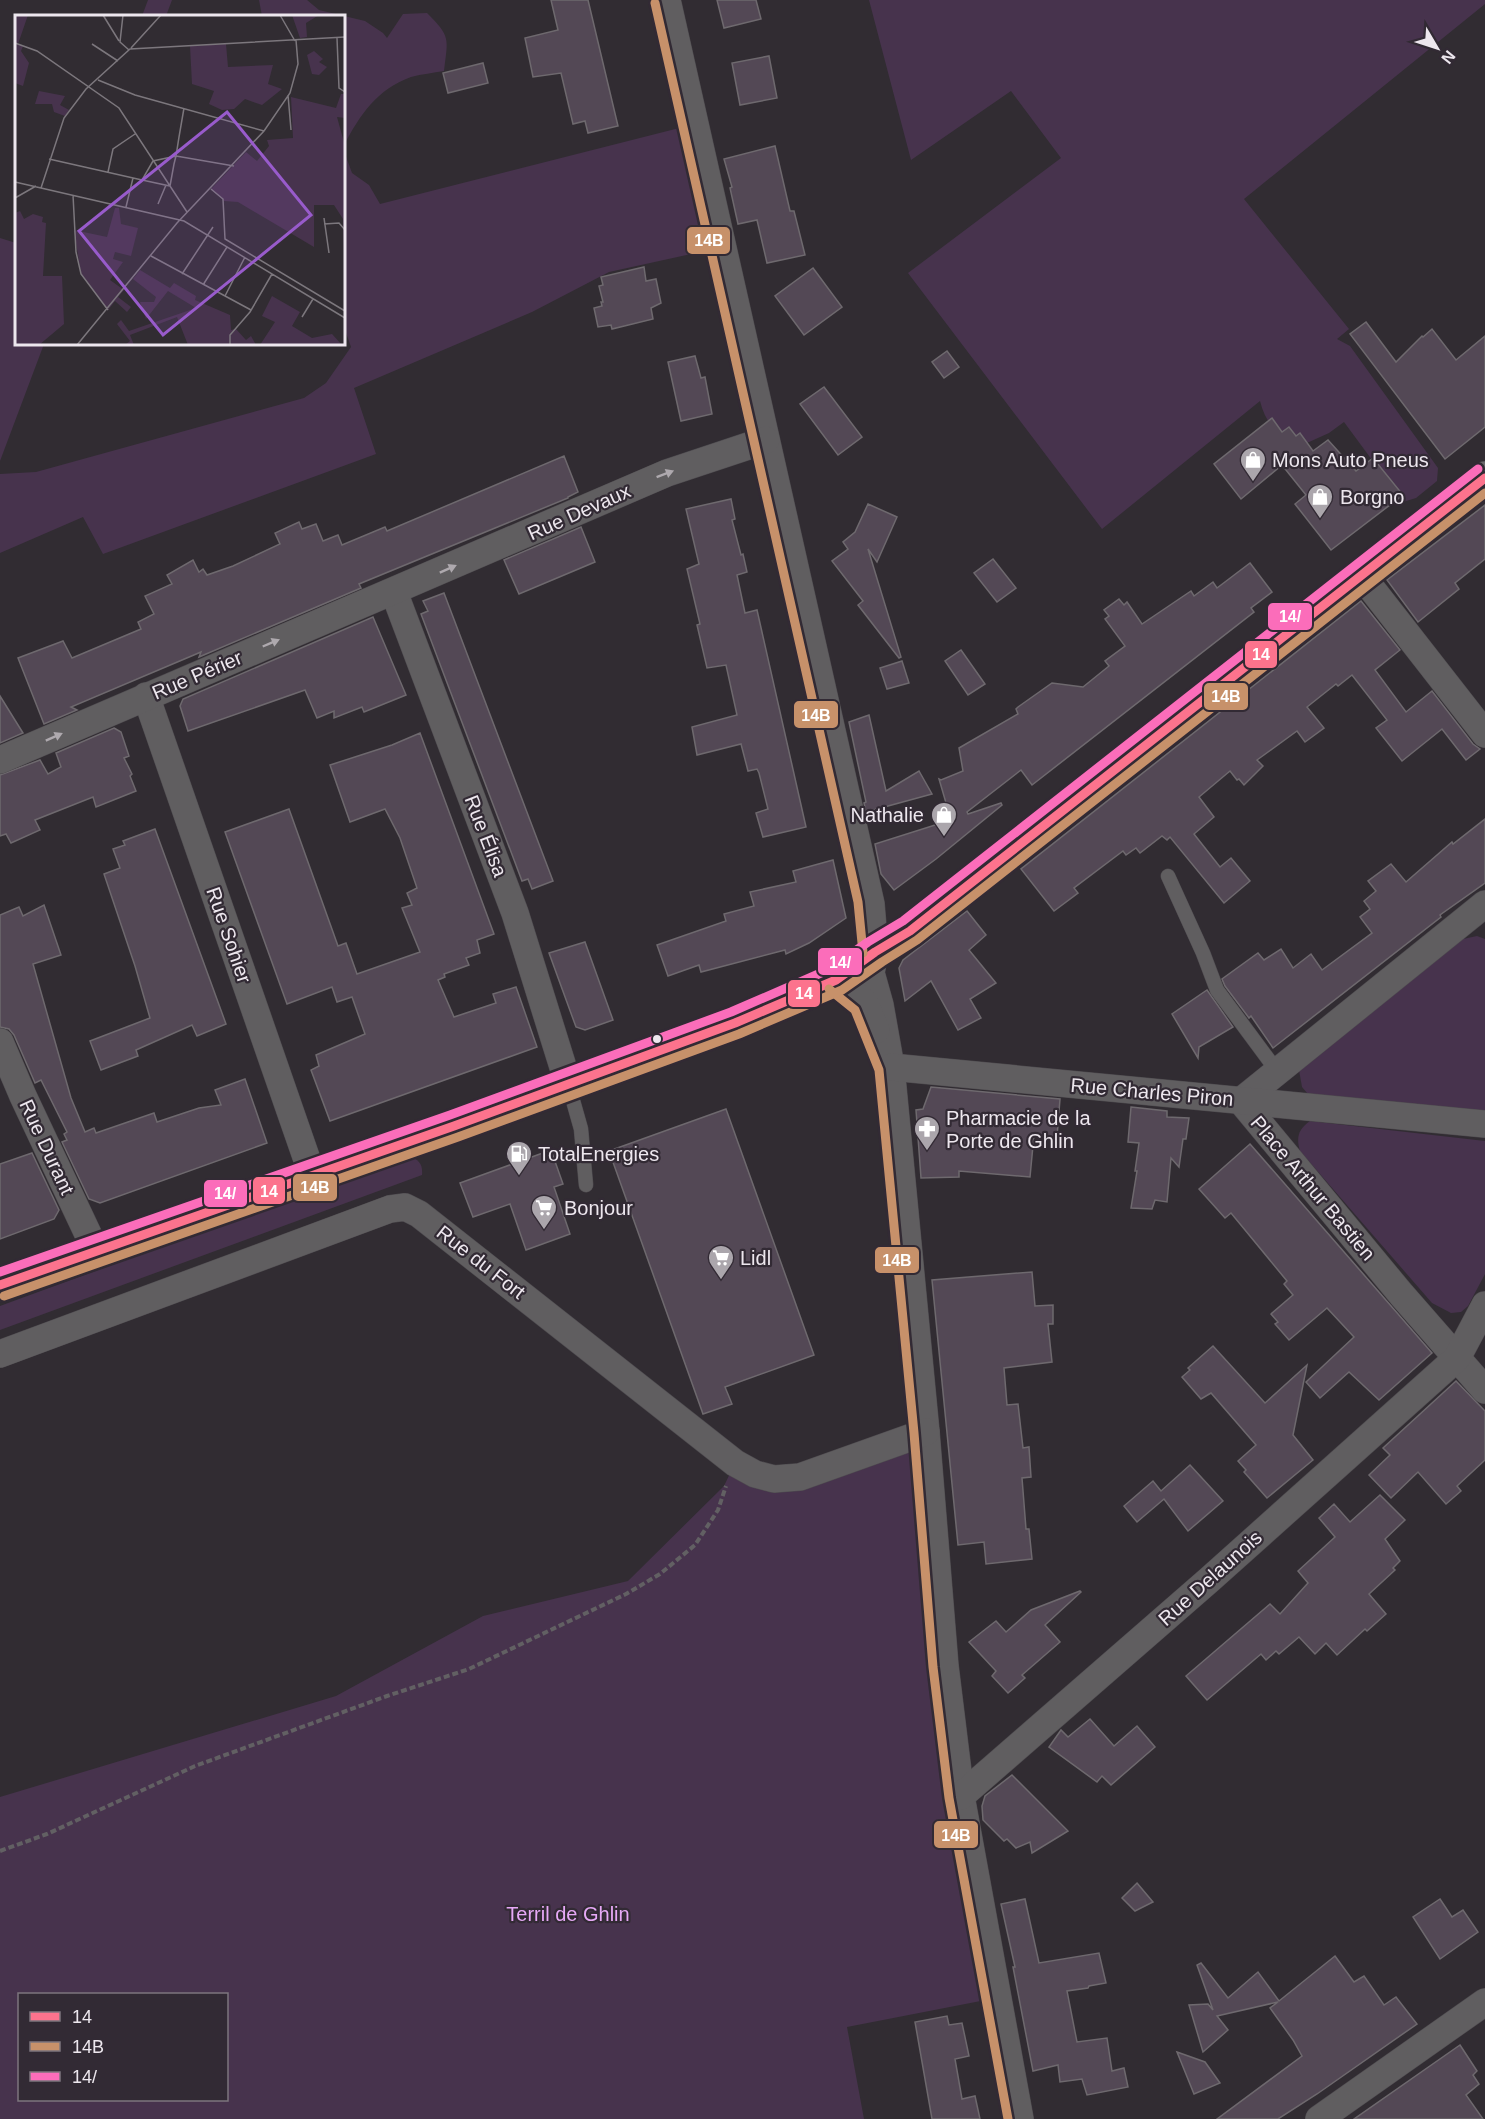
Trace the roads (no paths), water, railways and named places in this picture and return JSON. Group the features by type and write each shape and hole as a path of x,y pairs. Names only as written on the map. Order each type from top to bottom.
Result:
{"main road":[{"path":"0,1285 454,1126 735,1023 836,980 875,952 910,931 1485,478"}],"street":[{"path":"667,0 870,900 875,952 871,973 880,1005 891,1067 926,1432 945,1666 960,1796 1020,2119"},
{"name":"Rue Devaux","path":"394,592 667,473 766,440"},
{"path":"1361,575 1485,734"},
{"name":"Rue Périer","path":"0,760 394,592"},
{"name":"Rue Élisa","path":"394,592 515,913 568,1083"},
{"name":"Rue Sohier","path":"146,696 312,1174"},
{"name":"Place Arthur Bastien","path":"1485,904 1241,1101 1401,1294 1485,1390"},
{"path":"836,980 865,1003 891,1067"},
{"name":"Rue Durant","path":"0,1042 96,1251"},
{"name":"Rue Charles Piron","path":"891,1067 1485,1124"},
{"name":"Rue du Fort","path":"0,1353 390,1209 405,1207 419,1214 735,1463 755,1474 774,1479 800,1477 926,1432"},
{"path":"1457,1358 1485,1305"},
{"name":"Rue Delaunois","path":"960,1796 1209,1580 1457,1358"},
{"path":"1319,2119 1485,2002"}],"lane":[{"path":"1168,876 1217,990 1276,1071"},
{"path":"568,1083 581,1129 586,1185"}],"place":[{"name":"Mons Auto Pneus","path":"1253,483"},
{"name":"Borgno","path":"1320,520"},
{"name":"Nathalie","path":"944,838"},
{"name":"Pharmacie de la Porte de Ghlin","path":"927,1152"},
{"name":"TotalEnergies","path":"519,1177"},
{"name":"Bonjour","path":"544,1231"},
{"name":"Lidl","path":"721,1281"}],"park label":[{"name":"Terril de Ghlin","path":"568,1914"}]}
